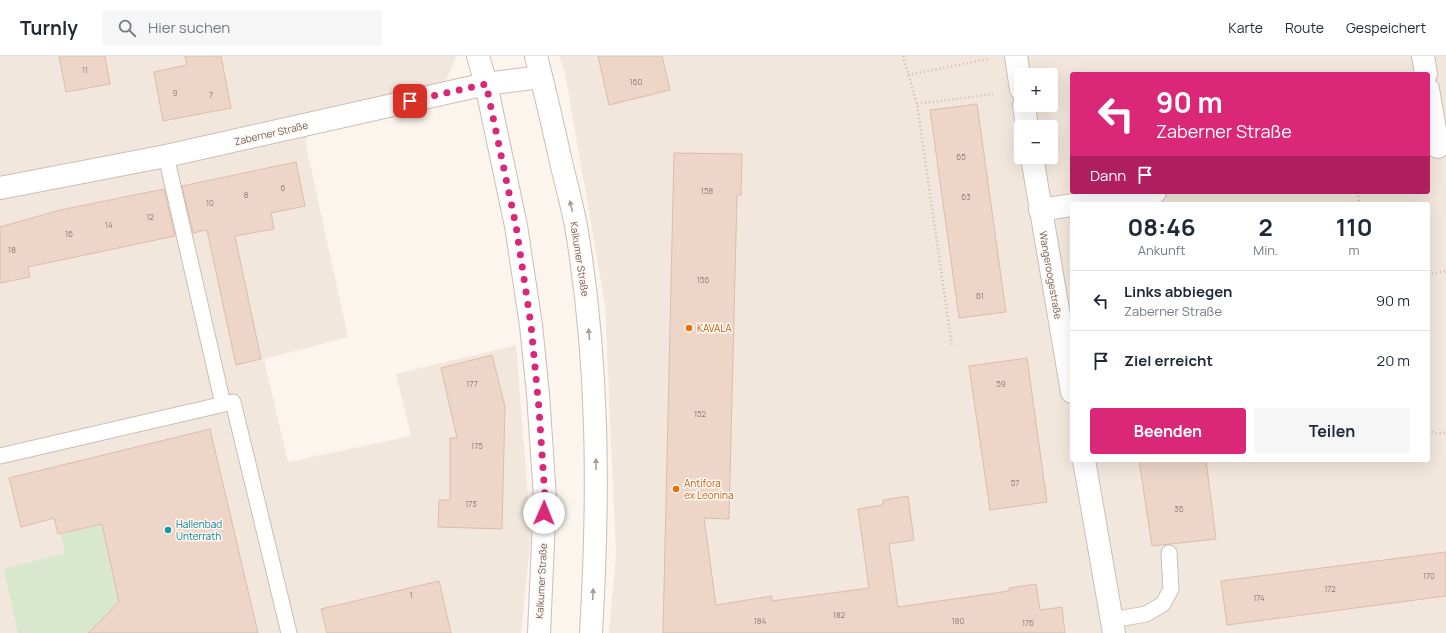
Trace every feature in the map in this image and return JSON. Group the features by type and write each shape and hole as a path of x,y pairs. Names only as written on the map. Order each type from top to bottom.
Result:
{"street":[{"name":"Kalkumer Straße","path":"478,56 486,84 516,226 531,325 545,498 539,633"},
{"name":"Kalkumer Straße","path":"536,56 576,226 587,302 594,387 596,468 595,559 591,633"},
{"path":"1016,56 1018,68"},
{"path":"1422,56 1426,72"},
{"name":"Zaberner Straße","path":"0,188 166,156 486,84 541,78"},
{"path":"1430,102 1437,147"},
{"name":"Wangeroogestraße","path":"1033,164 1070,381"},
{"path":"1093,202 1143,194"},
{"path":"1040,210 1070,205"},
{"path":"1084,462 1113,627"}],"lane":[{"path":"166,156 223,404"},
{"path":"0,456 232,402 289,633"},
{"path":"1113,627 1146,614 1163,604 1171,589 1169,553"}],"path":[{"path":"904,56 917,104 952,346"},
{"path":"908,75 990,59"},
{"path":"917,104 999,93"},
{"path":"1430,274 1446,271"},
{"path":"1430,432 1446,433"}],"shaded area":[{"path":"0,56 456,56 442,91 319,116 305,141 348,337 264,359 288,462 411,436 396,374 516,345 531,536 521,633 0,633"},
{"path":"559,56 1446,56 1446,633 609,633 616,555 605,304 565,73"}],"green space":[{"path":"102,524 119,602 98,633 18,633 4,569 65,553 61,534"}],"building":[{"path":"59,56 105,56 110,84 66,92"},
{"path":"185,56 221,56 231,108 163,121 154,72 187,65"},
{"path":"598,56 662,56 670,90 609,105"},
{"path":"977,104 1006,312 959,318 930,110"},
{"path":"674,153 742,154 741,195 737,195 729,519 704,518 716,605 772,596 772,601 869,588 858,509 883,505 883,500 908,496 914,540 889,544 898,607 1009,591 1009,588 1036,584 1040,610 1062,607 1065,633 663,633"},
{"path":"296,162 305,206 271,213 274,229 235,236 261,359 236,365 207,230 193,233 182,186"},
{"path":"164,189 175,236 28,267 30,277 0,283 0,227 60,210"},
{"path":"492,355 505,407 502,529 438,527 439,500 450,500 450,438 457,438 441,368"},
{"path":"1027,358 1047,502 990,510 969,366"},
{"name":"Hallenbad Unterrath","path":"210,429 258,633 88,633 119,602 102,524 58,534 54,518 21,527 9,478"},
{"path":"1139,462 1206,462 1216,539 1152,546"},
{"path":"1446,552 1446,596 1227,625 1221,581"},
{"path":"439,581 451,633 327,633 321,609"}],"place":[{"name":"KAVALA","path":"689,328"},
{"name":"Antifora ex Leonina","path":"676,489"},
{"name":"Hallenbad Unterrath","path":"168,530"}],"route":[{"path":"410,101 486,84 516,226 531,325 538,394 545,498 544,513"}]}
